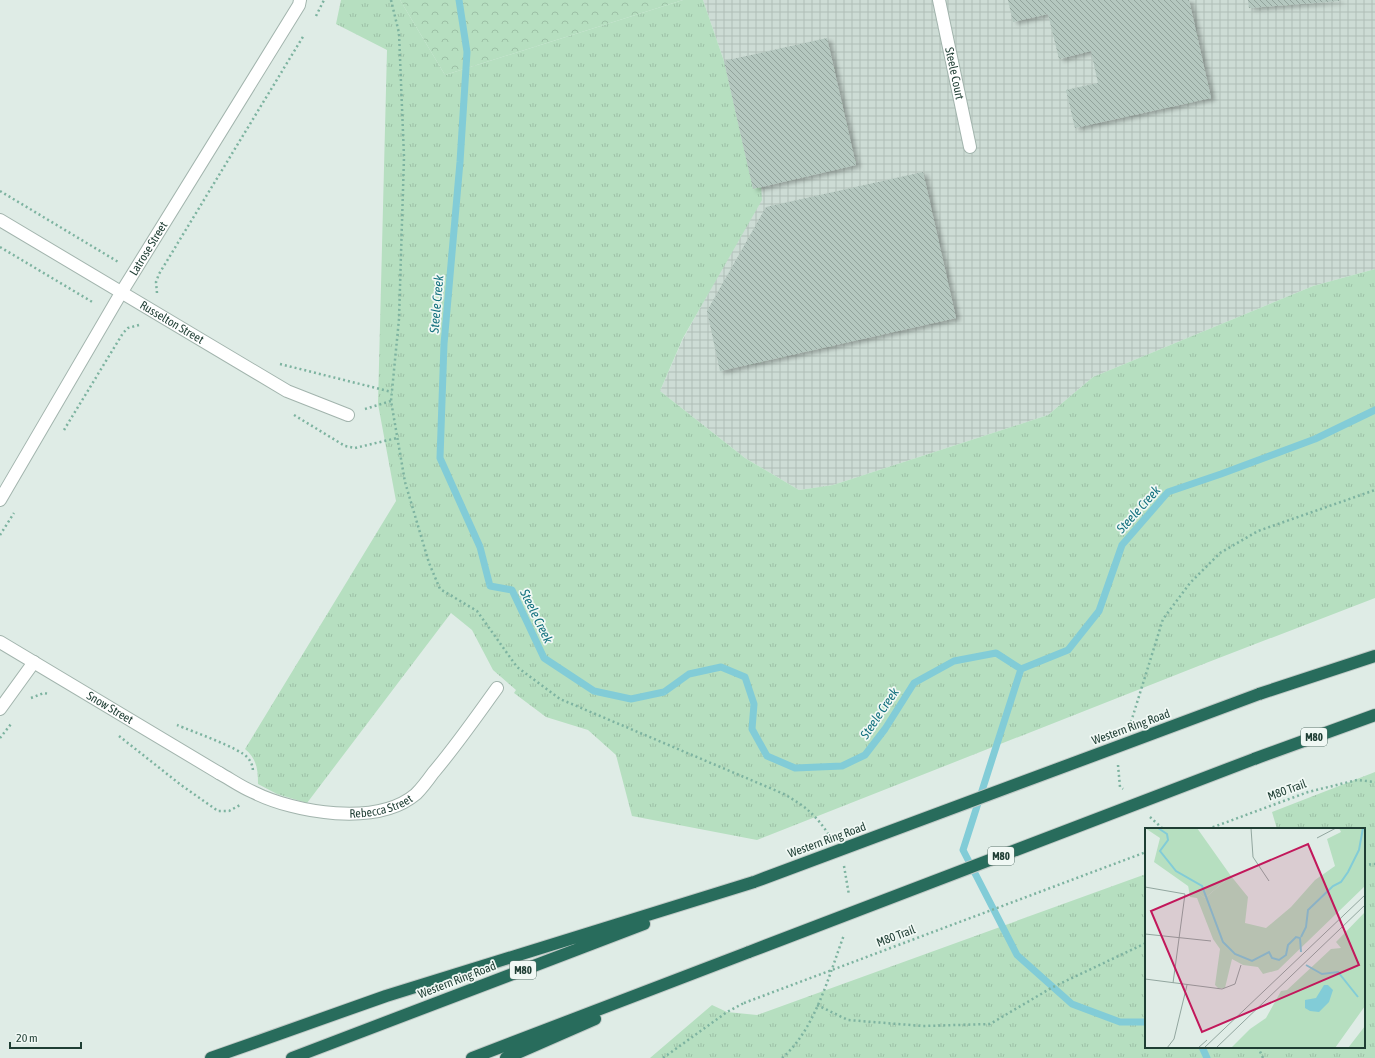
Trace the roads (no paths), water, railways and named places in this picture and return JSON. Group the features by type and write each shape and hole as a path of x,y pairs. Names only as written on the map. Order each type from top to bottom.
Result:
{"highway":[{"name":"Western Ring Road","path":"292,1058 754,882 1259,694 1375,656"},
{"name":"M80","path":"472,1058 1254,759 1375,715"},
{"path":"211,1058 386,996 754,882"},
{"path":"506,1058 749,952"}],"street":[{"name":"Latrose Street","path":"0,500 121,293 299,5 300,0"},
{"name":"Steele Court","path":"939,0 970,147"},
{"name":"Russelton Street","path":"0,220 287,391 348,415"},
{"name":"Snow Street","path":"0,642 219,773"},
{"path":"0,709 34,662"},
{"name":"Rebecca Street","path":"219,773 254,793 280,802 325,812 357,814 382,811 400,805 416,794 445,760 497,688"}],"waterway":[{"name":"Steele Creek","path":"459,0 467,52 460,162 444,344 440,458 480,547 490,586 512,590 544,658 594,691 631,699 664,692 689,674 721,667 745,677 754,704 752,729 767,756 795,768 842,766 865,755 885,729 914,683 954,661 996,653 1021,669 963,850 1017,955 1072,1004 1120,1022 1145,1022"},
{"name":"Steele Creek","path":"1021,669 1068,650 1099,611 1122,545 1168,492 1315,439 1375,410"},
{"name":"Steele Creek","path":"1202,1048 1207,1058"}]}
